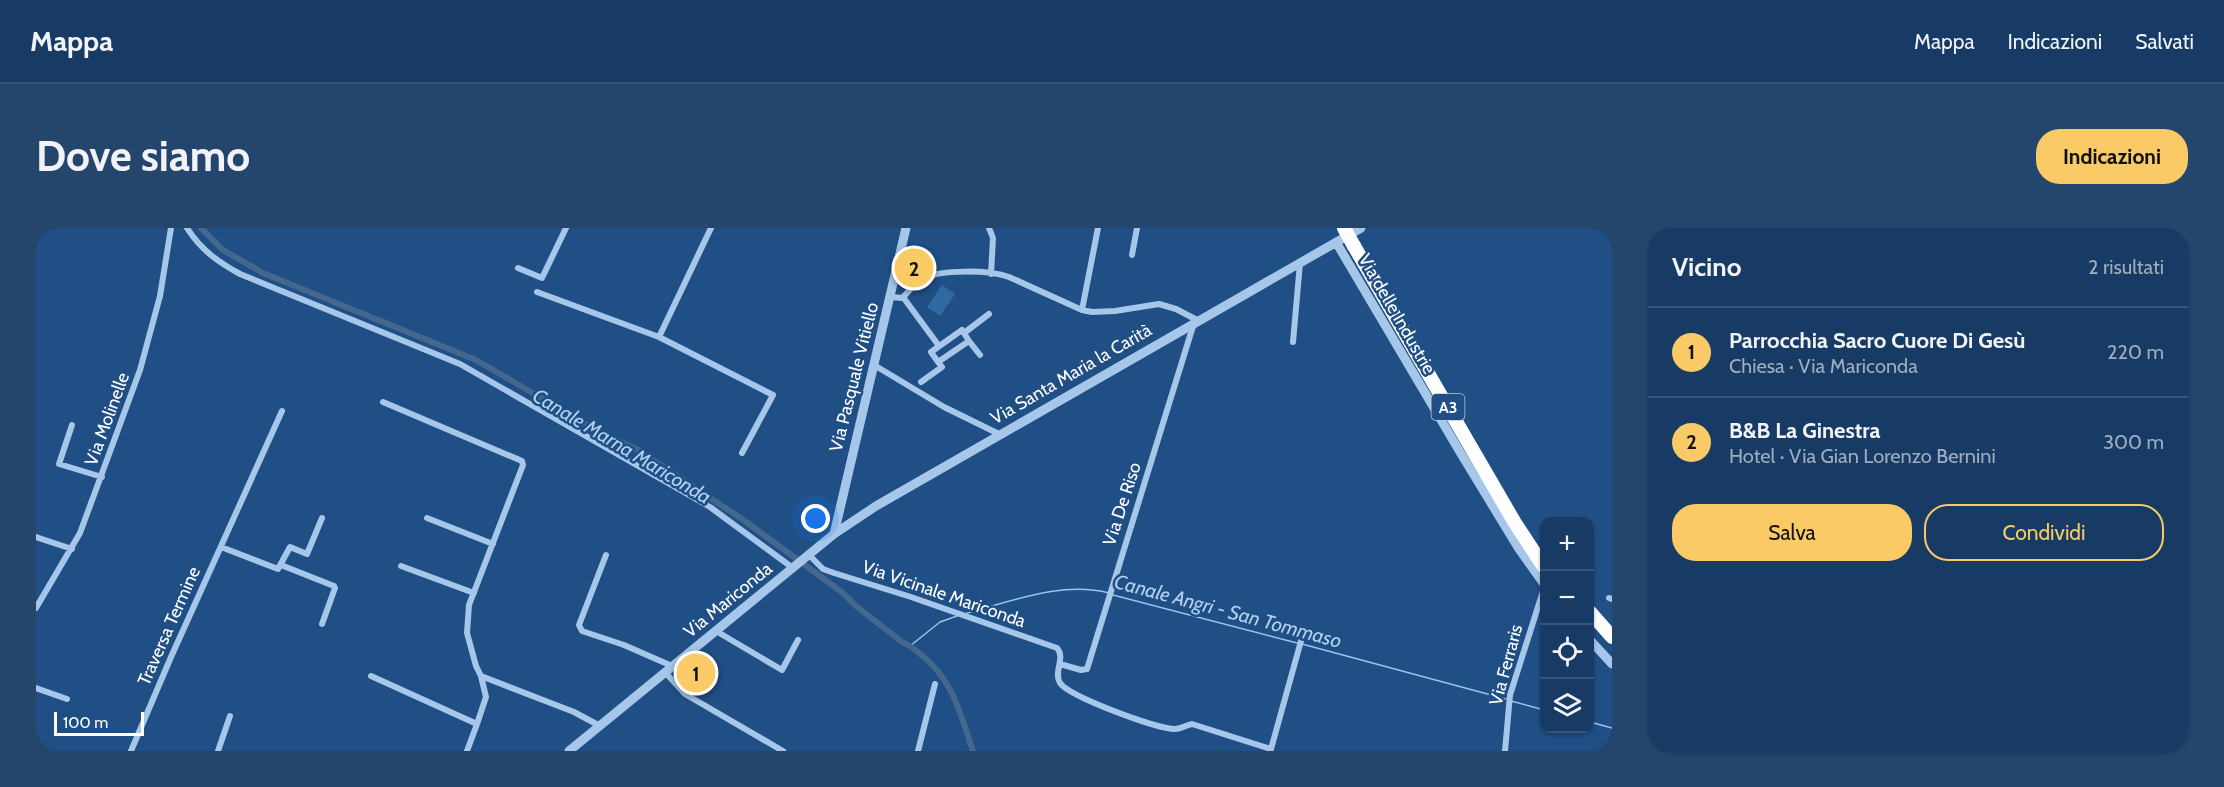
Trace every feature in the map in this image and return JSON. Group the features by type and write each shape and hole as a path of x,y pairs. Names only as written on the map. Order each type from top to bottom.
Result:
{"highway":[{"name":"A3","path":"1344,228 1359,238 1515,523 1540,560"},
{"name":"A3","path":"1353,228 1485,457 1540,544"},
{"path":"1594,617 1612,638"},
{"path":"1591,625 1612,650"}],"street":[{"name":"Via Molinelle","path":"36,608 72,549 102,477 140,370 160,296 171,228"},
{"name":"Via Vicinale Mariconda","path":"187,228 196,242 215,260 240,274 437,353 501,386 801,562 911,597 1057,648 1061,654 1060,664"},
{"path":"518,268 542,278 567,228"},
{"path":"659,337 711,228"},
{"name":"Via Pasquale Vitiello","path":"834,534 891,297 901,271 906,228"},
{"path":"989,228 993,238 991,274"},
{"path":"1082,310 1098,228"},
{"path":"1132,255 1137,228"},
{"name":"Via Santa Maria la Carità","path":"801,562 834,534 885,500 1336,242 1359,238"},
{"name":"Via delle Industrie","path":"1336,242 1519,549 1540,579"},
{"path":"1293,342 1300,263"},
{"path":"901,271 924,278"},
{"path":"901,271 912,279 911,288"},
{"path":"891,297 903,297 924,278 951,271 991,274 1010,277 1082,310 1115,311 1159,304 1176,309 1196,322"},
{"path":"537,292 659,337 773,395 742,453"},
{"path":"903,297 939,346"},
{"path":"964,333 989,314"},
{"name":"Via De Riso","path":"1060,664 1081,670 1087,669 1196,322"},
{"path":"921,382 942,367 931,352 962,330 980,355"},
{"path":"938,362 969,341"},
{"path":"874,365 944,407 999,434"},
{"path":"383,402 522,461 523,465 470,605 466,633 476,666 482,676 486,697 468,751"},
{"name":"Traversa Termine","path":"131,751 282,411"},
{"path":"72,425 59,464 102,477"},
{"path":"221,547 278,569 290,547 307,554 322,518"},
{"path":"427,518 493,544"},
{"path":"36,537 72,549"},
{"path":"606,555 579,625 582,631 624,645 669,669 685,694 783,751"},
{"name":"Via Mariconda","path":"569,751 801,562"},
{"path":"281,565 334,586 322,624"},
{"path":"401,566 474,593"},
{"name":"Via Ferraris","path":"1504,751 1510,695 1540,602"},
{"path":"716,631 782,670 798,640"},
{"path":"1060,664 1058,679 1062,684 1098,704 1166,728 1179,729 1192,724 1271,749 1300,644"},
{"path":"1594,644 1612,664"},
{"path":"371,676 477,724"},
{"path":"482,676 574,712 600,726"},
{"path":"918,751 935,684"},
{"path":"36,688 67,699"},
{"path":"218,751 230,716"}],"shaded area":[{"path":"942,285 955,294 940,316 927,307"}],"waterway":[{"name":"Canale Marna Mariconda","path":"201,228 223,250 263,273 476,360 591,427 638,450 745,521 843,593 856,606 902,642 915,649 936,668 956,701 973,751"},
{"name":"Canale Angri - San Tommaso","path":"967,613 1020,598 1056,591 1073,589 1109,593"},
{"name":"Canale Angri - San Tommaso","path":"1113,595 1297,643"},
{"name":"Canale Angri - San Tommaso","path":"910,646 940,622 957,616"},
{"name":"Canale Angri - San Tommaso","path":"1302,644 1506,699"},
{"name":"Canale Angri - San Tommaso","path":"1511,701 1540,709"},
{"name":"Canale Angri - San Tommaso","path":"1594,723 1612,728"}],"place":[{"name":"B&B La Ginestra","path":"914,268"},
{"name":"Parrocchia Sacro Cuore Di Gesù","path":"696,673"}]}
